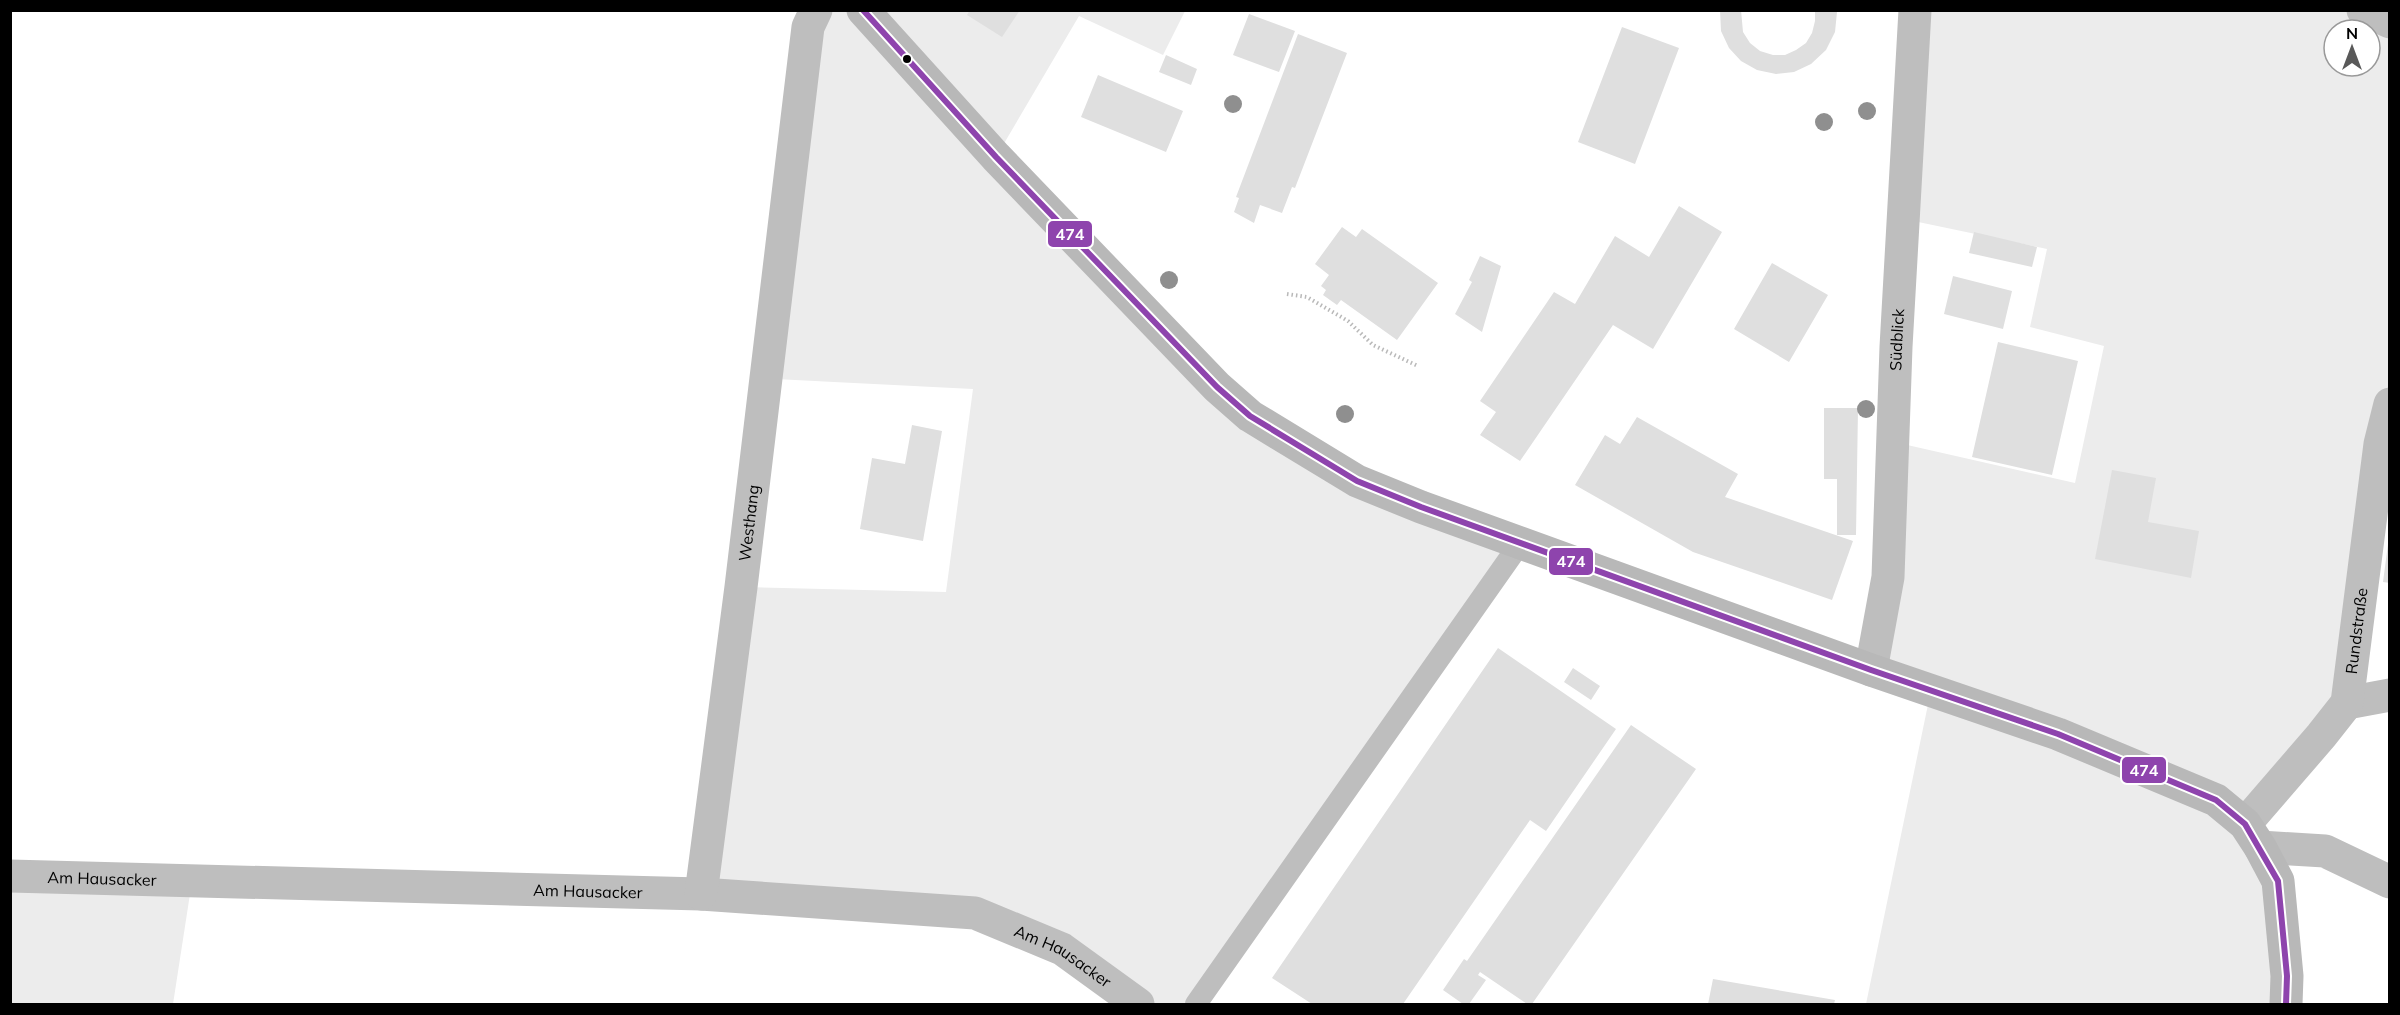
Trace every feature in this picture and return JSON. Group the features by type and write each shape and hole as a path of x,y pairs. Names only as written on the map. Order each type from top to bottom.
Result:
{"street":[{"name":"Westhang","path":"700,894 743,576 807,27 816,10"},
{"path":"863,10 996,157 1217,387 1250,416 1357,481 1421,507 1871,670 2058,734 2216,800 2252,836 2278,881 2287,976 2286,1005"},
{"name":"Südblick","path":"1871,670 1888,577 1896,347 1915,10"},
{"path":"2363,10 2390,22"},
{"name":"Rundstraße","path":"2347,703 2380,444 2390,404"},
{"path":"2252,836 2321,736 2347,703 2390,695"},
{"path":"2252,836 2325,850 2390,882"},
{"name":"Am Hausacker","path":"10,876 700,894 975,913 1062,949 1138,1005"}],"lane":[{"path":"1196,1005 1521,542"}],"path":[{"path":"1287,294 1307,297 1348,321 1374,345 1418,366"}],"shaded area":[{"path":"2363,10 2381,18 2322,18 2322,78 2382,78 2382,18 2390,22 2390,404 2347,703 2265,802 2260,847 2286,1004 1866,1004 1931,690 1871,670 1894,442 2075,483 2104,346 2030,327 2047,249 1904,219 1915,11"},
{"path":"816,11 1185,11 1163,55 1079,16 996,157 1250,416 1521,543 1196,1004 1137,1004 975,913 701,894 741,587 946,592 973,389 775,379"},
{"path":"11,876 192,881 173,1004 11,1004"}],"building":[{"path":"970,10 1020,10 1002,37 967,15"},
{"path":"1720,10 1741,10 1743,32 1750,43 1760,51 1773,55 1785,55 1806,43 1812,33 1815,10 1837,12 1835,32 1826,50 1811,64 1794,72 1776,74 1757,70 1741,61 1729,48 1721,31"},
{"path":"1249,14 1295,31 1279,72 1233,55"},
{"path":"1622,27 1679,48 1635,164 1578,142"},
{"path":"1298,34 1347,53 1295,188 1292,187 1282,213 1260,205 1254,223 1234,212 1239,198 1236,197"},
{"path":"1166,55 1197,69 1191,85 1159,72"},
{"path":"1098,75 1183,111 1166,152 1081,117"},
{"path":"1679,206 1722,232 1653,349 1613,325 1520,461 1480,435 1496,412 1480,401 1554,292 1575,304 1615,236 1649,257"},
{"path":"1342,227 1356,237 1362,229 1438,283 1397,340 1341,300 1337,305 1323,295 1326,290 1321,286 1329,275 1315,264"},
{"path":"1974,232 2037,247 2032,267 1969,253"},
{"path":"1480,256 1501,266 1482,332 1455,314 1472,282 1469,280"},
{"path":"1772,263 1828,295 1789,362 1734,329"},
{"path":"1953,276 2012,291 2003,329 1944,314"},
{"path":"1998,342 2078,361 2052,475 1972,457"},
{"path":"1824,408 1858,408 1856,535 1837,535 1837,479 1824,479"},
{"path":"1637,417 1738,474 1725,497 1853,541 1832,600 1693,552 1575,485 1605,435 1620,444"},
{"path":"912,425 942,431 923,541 860,529 872,458 905,464"},
{"path":"2112,470 2156,478 2148,522 2199,531 2191,578 2095,559"},
{"path":"2388,544 2390,544 2390,583 2383,582"},
{"path":"1498,648 1616,729 1546,831 1530,820 1403,1004 1312,1004 1272,978"},
{"path":"1573,668 1600,686 1591,700 1564,682"},
{"path":"1631,725 1696,769 1532,1004 1527,1004 1480,972 1478,975 1486,980 1469,1004 1463,1004 1443,990 1464,959 1467,961"},
{"path":"1713,979 1835,1000 1834,1004 1708,1004"}],"transit line":[{"name":"474","path":"863,10 996,157 1217,387 1250,416 1357,481 1421,507 1871,670 2058,734 2216,800 2245,824 2278,881 2287,976 2286,1004"}]}
